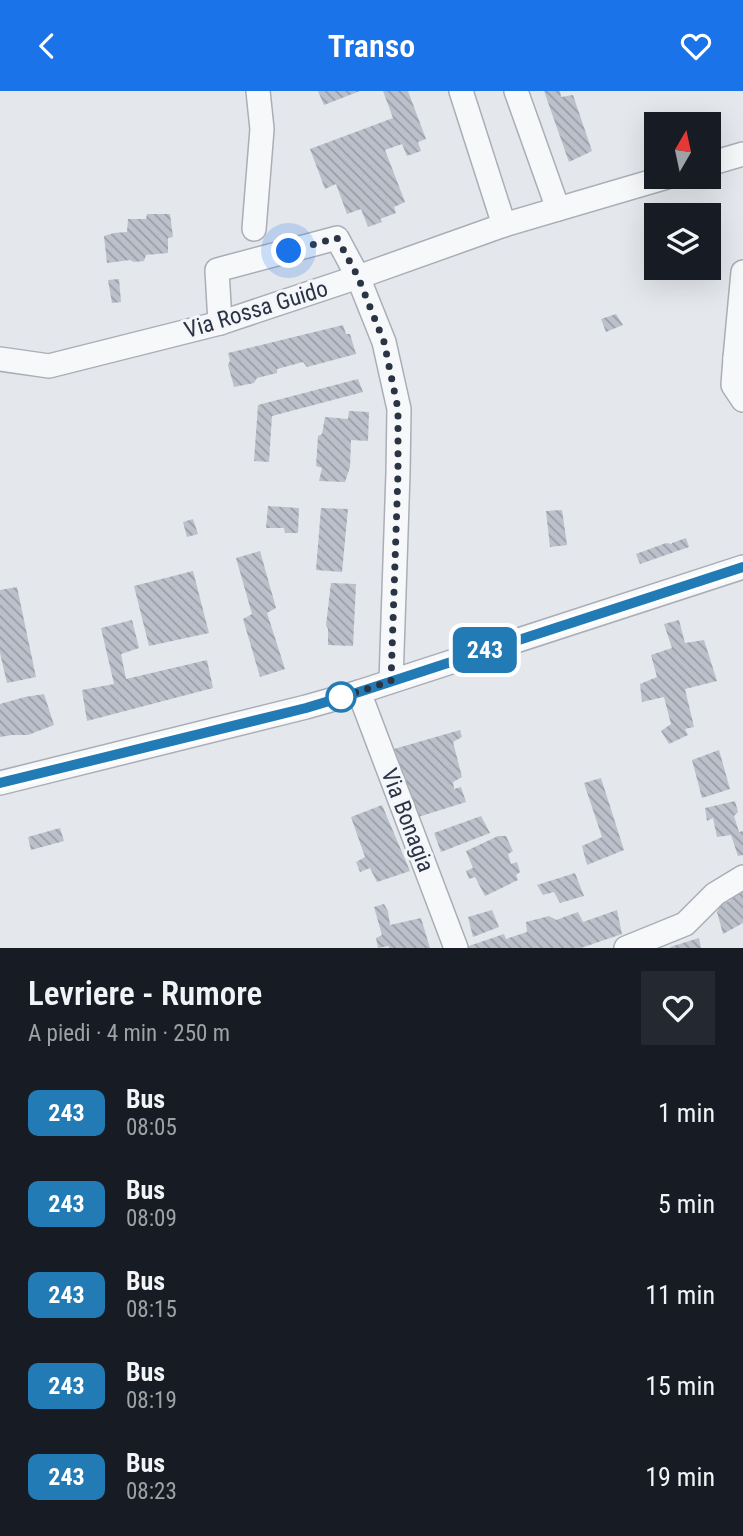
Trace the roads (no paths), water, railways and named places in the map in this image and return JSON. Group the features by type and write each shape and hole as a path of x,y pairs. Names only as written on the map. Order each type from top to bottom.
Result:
{"street":[{"path":"254,229 262,129 258,91"},
{"path":"461,91 504,225"},
{"path":"516,91 558,209"},
{"path":"721,160 743,154"},
{"name":"Via Rossa Guido","path":"0,359 49,366 220,323 504,225 644,184"},
{"path":"220,323 217,270 337,238 358,277 384,342 398,409 391,681"},
{"path":"743,272 739,364 733,385 743,400"},
{"path":"0,783 306,708 743,567"},
{"name":"Via Bonagia","path":"359,692 456,948"},
{"path":"626,948 685,924 715,894 743,877"}]}
